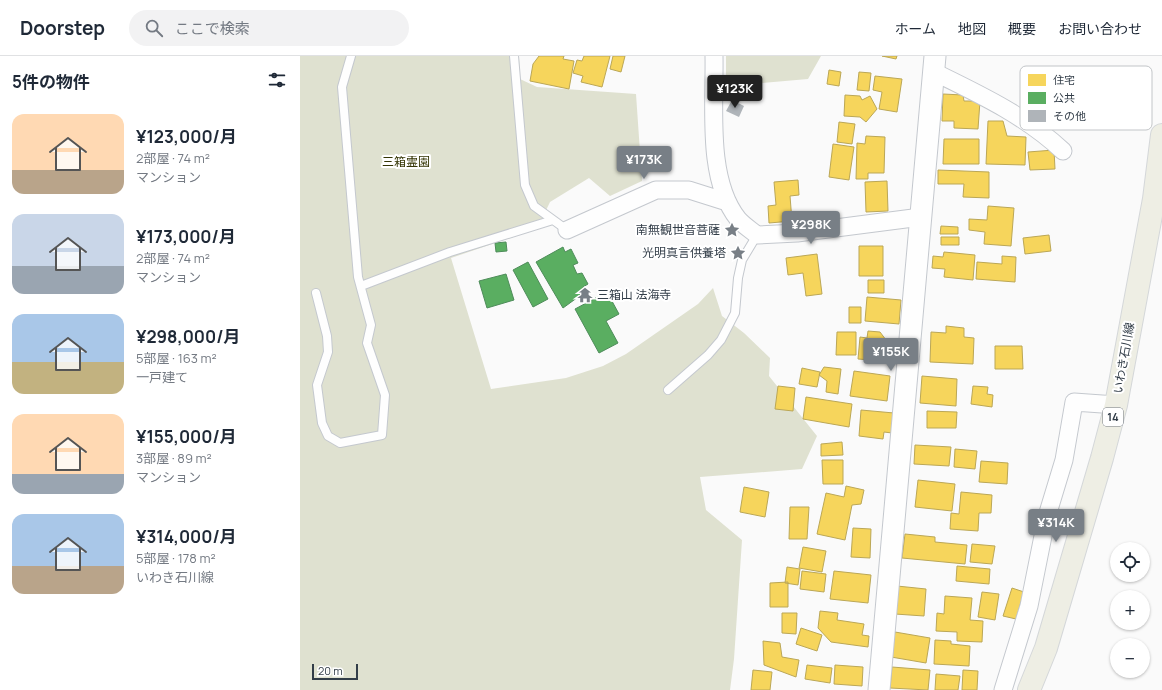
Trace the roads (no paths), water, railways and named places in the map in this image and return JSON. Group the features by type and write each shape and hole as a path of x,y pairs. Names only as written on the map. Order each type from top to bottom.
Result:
{"main road":[{"name":"いわき石川線","path":"1029,690 1048,640 1116,406 1154,199 1162,135"}],"street":[{"path":"714,56 716,166 728,202 739,219 757,235 797,233 921,217"},
{"path":"879,690 934,64 1020,119"},
{"path":"1038,130 1050,138 1063,151"},
{"path":"567,230 656,190 689,190 728,202"},
{"path":"1003,690 1029,606 1047,516 1064,460 1074,402 1116,406"}],"lane":[{"path":"316,293 327,336 328,352 317,385 322,423 328,436 340,443 382,435 385,395 368,342 371,325 358,277 342,88 351,56"},
{"path":"514,56 524,185 534,206 567,230"},
{"path":"361,286 450,252 553,220"},
{"path":"668,390 708,355 721,340 735,313 738,278 742,260 757,235"}],"place":[{"name":"南無観世音菩薩","path":"732,230"},
{"name":"光明真言供養塔","path":"738,253"},
{"name":"三箱山 法海寺","path":"585,295"}],"park label":[{"name":"三箱霊園","path":"406,162"}]}
